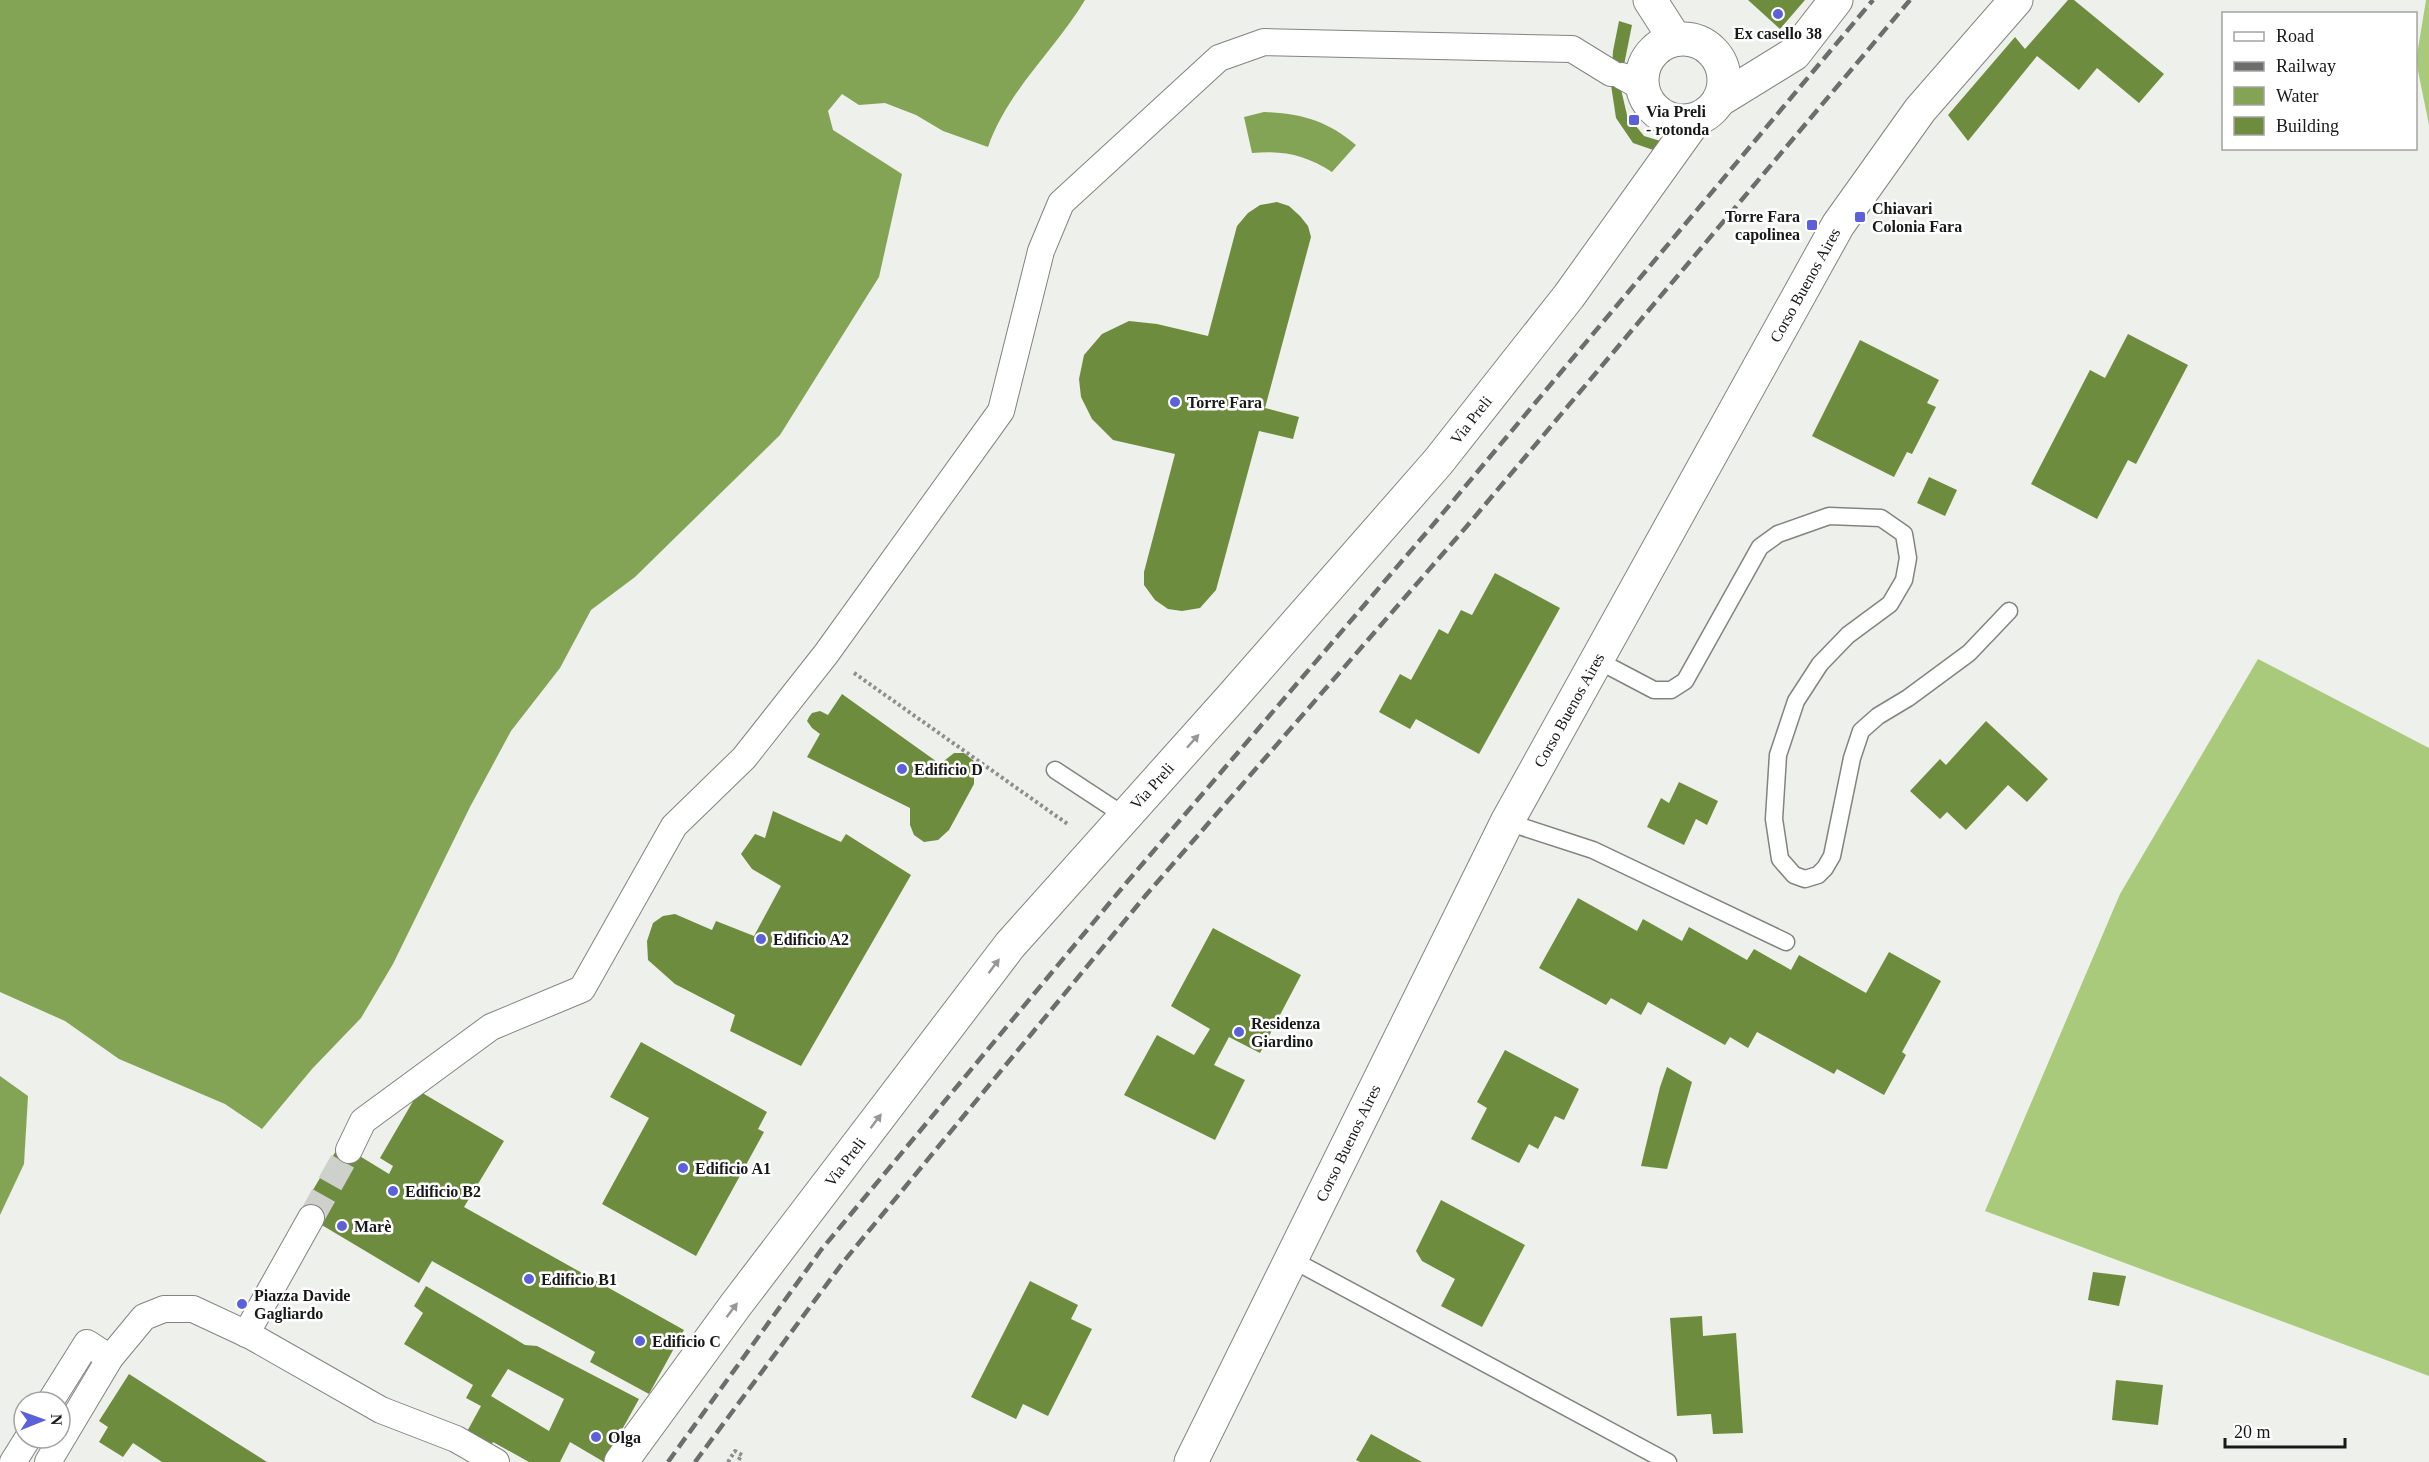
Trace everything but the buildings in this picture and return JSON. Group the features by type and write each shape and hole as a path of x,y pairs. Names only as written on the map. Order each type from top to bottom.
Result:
{"street":[{"path":"1650,0 1676,39"},
{"name":"Via Preli","path":"621,1462 735,1306 1010,945 1438,462 1569,296 1695,120 1714,108 1721,99 1794,54 1836,0"},
{"name":"Corso Buenos Aires","path":"1198,1460 1291,1259 1507,822 1838,225 1920,110 2016,0"},
{"path":"1625,78 1644,65 1665,42 1689,39 1702,42 1713,50 1720,61 1725,87 1721,99"},
{"path":"349,1150 363,1121 492,1027 582,989 674,826 744,758 826,654 1001,411 1041,251 1061,203 1219,58 1264,42 1572,49 1625,78 1661,115 1683,122 1695,120"},
{"path":"246,1334 311,1218"},
{"path":"48,1462 110,1358 144,1317 164,1309 193,1309 246,1334 381,1410 456,1439 496,1462"},
{"path":"58,1390 87,1343 110,1358"}],"lane":[{"path":"1597,660 1654,690 1671,690 1685,681 1760,547 1778,534 1829,516 1881,518 1904,534 1908,558 1904,580 1890,604 1848,635 1820,664 1796,701 1778,755 1774,819 1780,859 1794,875 1806,879 1818,875 1826,868 1832,856 1852,758 1861,731 1878,716 1908,698 1969,653 2009,611"},
{"path":"1055,770 1125,816"},
{"path":"1507,822 1593,850 1786,942"},
{"path":"1291,1259 1668,1462"}],"path":[{"path":"826,654 1099,846"},
{"path":"728,1462 735,1451 742,1455 737,1462"}],"shaded area":[{"path":"2426,0 2429,0 2429,125 2417,66"},
{"path":"2258,659 2429,748 2429,1376 1985,1211 2120,894"}],"water":[{"path":"0,0 1085,0 1007,107 988,147 943,131 916,115 885,103 859,105 842,94 828,111 833,130 902,174 879,277 780,435 635,577 591,610 560,668 511,731 470,807 393,964 361,1018 312,1069 262,1129 225,1104 119,1059 65,1021 0,992"},
{"path":"1264,112 1290,114 1313,120 1335,130 1356,145 1332,172 1313,161 1294,155 1274,152 1252,153 1244,117"},
{"path":"0,1076 28,1096 24,1164 0,1215"}],"tunnel":[{"path":"311,1218 349,1150"}],"railway":[{"path":"668,1462 821,1250 1127,882 1432,526 1873,0"},
{"path":"695,1462 844,1261 1146,895 1467,526 1910,0"}],"place":[{"name":"Ex casello 38","path":"1778,14"},
{"name":"Via Preli - rotonda","path":"1634,120"},
{"name":"Chiavari Colonia Fara","path":"1860,217"},
{"name":"Torre Fara capolinea","path":"1812,225"},
{"name":"Torre Fara","path":"1175,402"},
{"name":"Edificio D","path":"902,769"},
{"name":"Edificio A2","path":"761,939"},
{"name":"Residenza Giardino","path":"1239,1032"},
{"name":"Edificio A1","path":"683,1168"},
{"name":"Edificio B2","path":"393,1191"},
{"name":"Marè","path":"342,1226"},
{"name":"Edificio B1","path":"529,1279"},
{"name":"Piazza Davide Gagliardo","path":"242,1304"},
{"name":"Edificio C","path":"640,1341"},
{"name":"Olga","path":"596,1437"}]}
